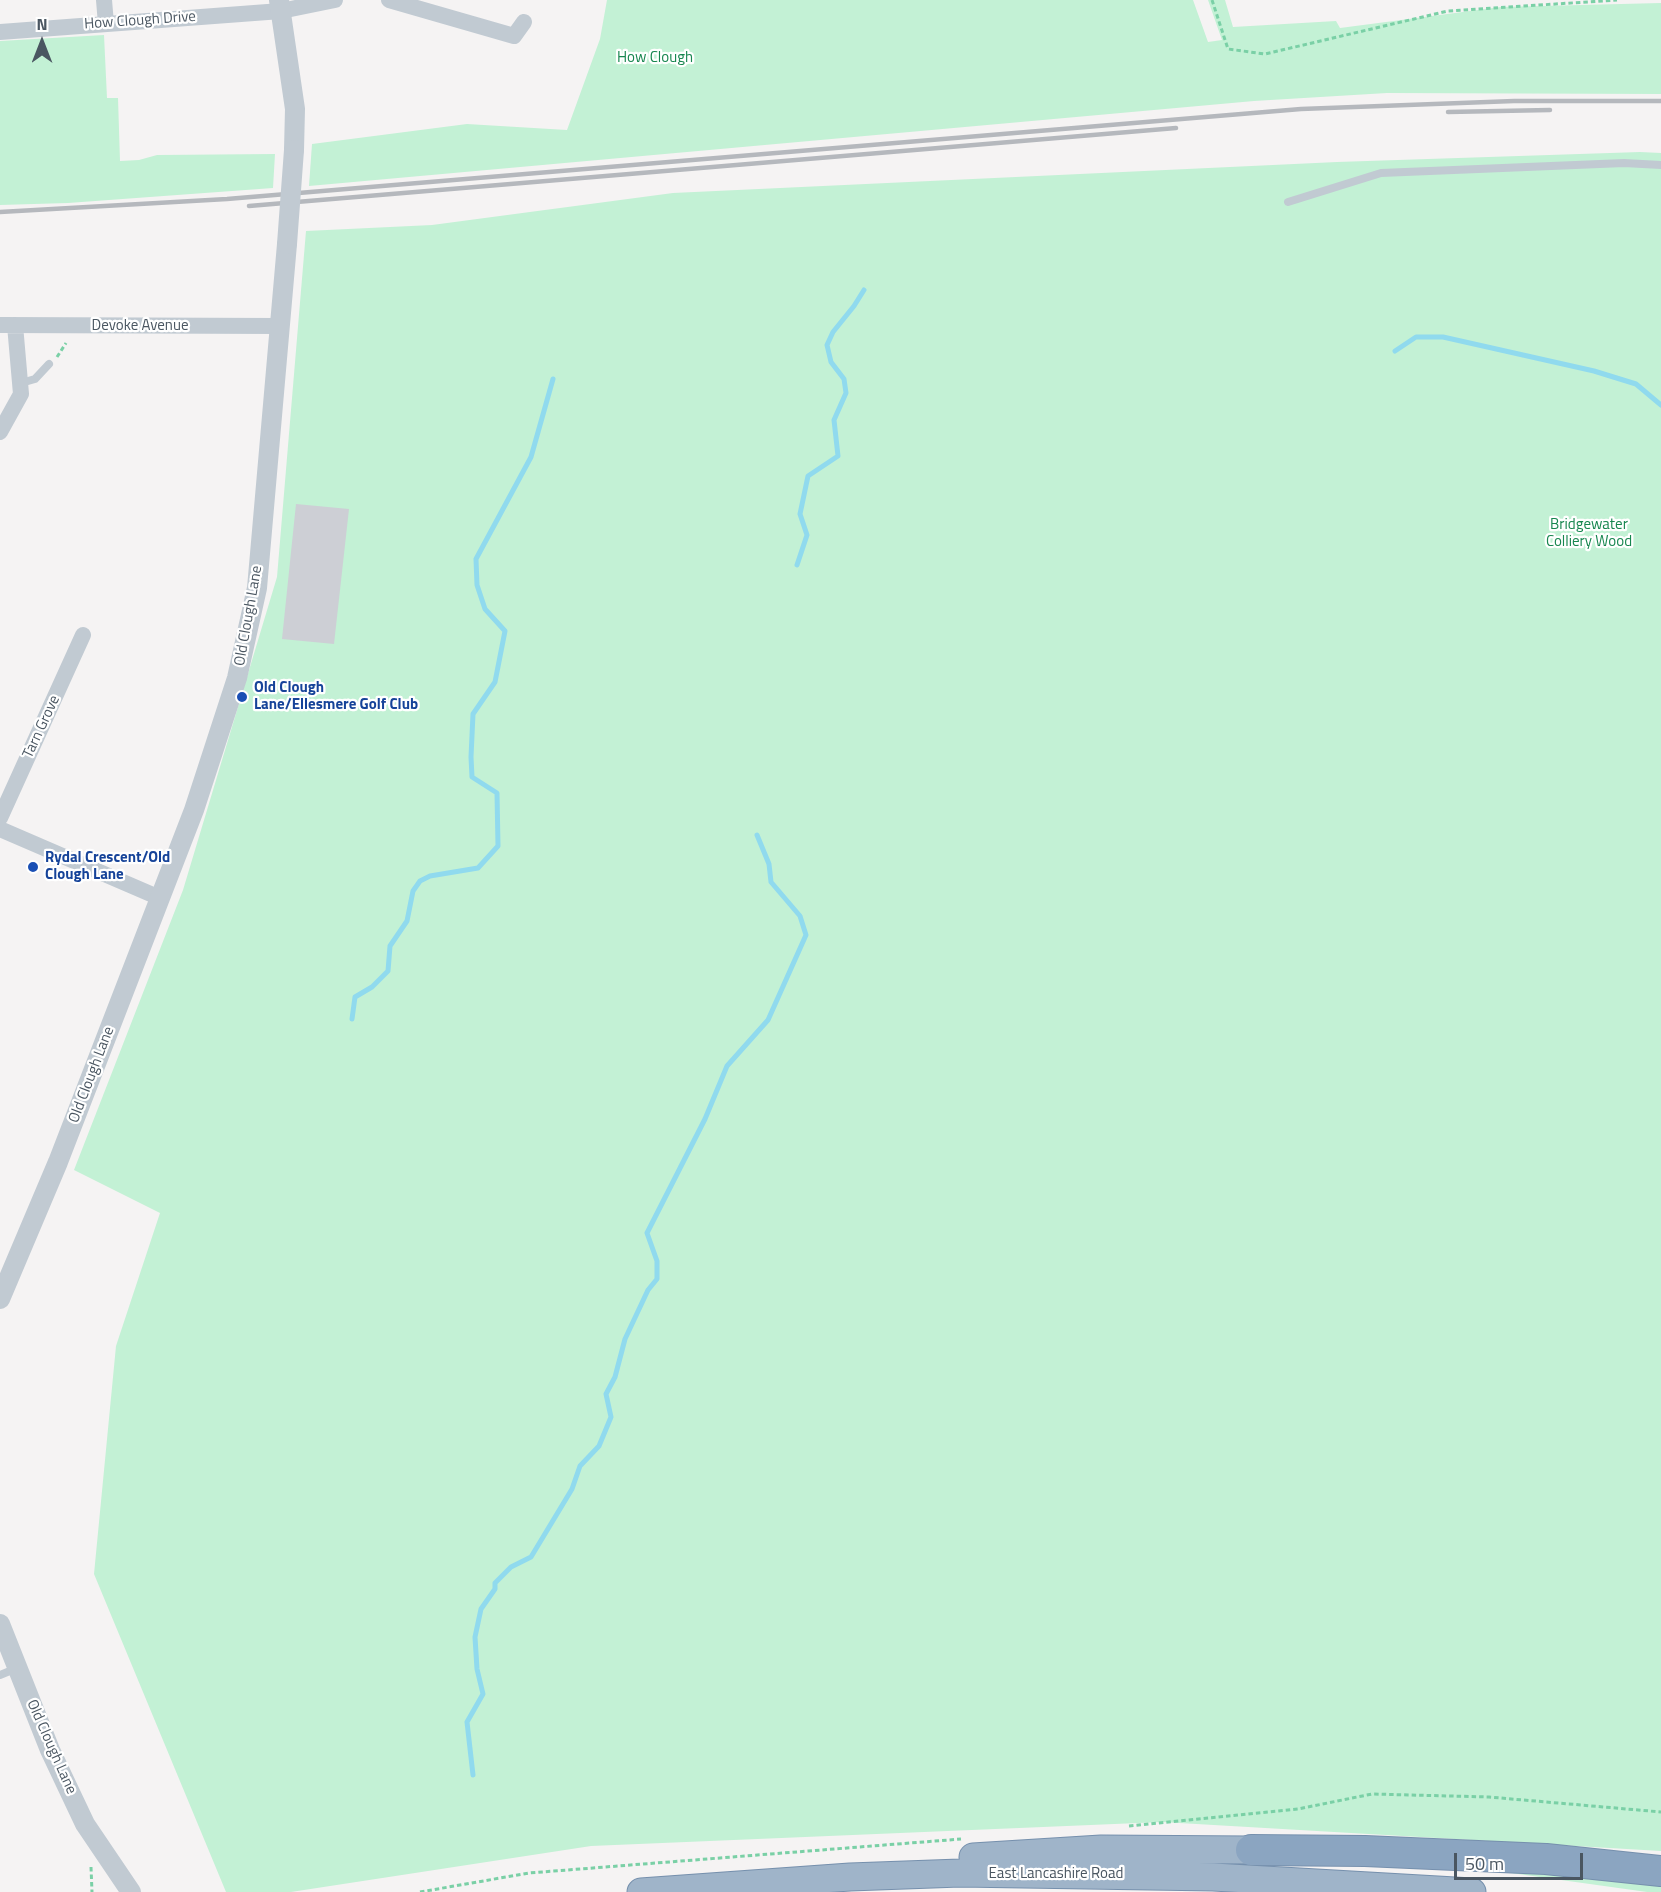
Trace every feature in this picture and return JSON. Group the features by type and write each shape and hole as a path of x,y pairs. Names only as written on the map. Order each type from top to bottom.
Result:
{"highway":[{"path":"850,1877 907,1864 1021,1853 1101,1849 1365,1851 1546,1859 1661,1871"},
{"name":"East Lancashire Road","path":"641,1892 850,1877 960,1873 1142,1874 1400,1886 1472,1892"}],"street":[{"path":"104,0 106,24"},
{"name":"How Clough Drive","path":"0,32 106,24 335,0"},
{"path":"389,0 514,36 524,22"},
{"name":"Old Clough Lane","path":"0,1299 58,1162 194,810 237,678 257,588 294,150 295,110 280,5"},
{"path":"0,432 18,402 21,383 8,325"},
{"name":"Devoke Avenue","path":"8,325 279,326"},
{"name":"Tarn Grove","path":"0,818 83,636"},
{"path":"0,829 160,898"},
{"name":"Old Clough Lane","path":"0,1624 9,1672 85,1824 131,1892"},
{"path":"113,1892 114,1864"},
{"name":"Old Clough Lane","path":"114,1864 147,1892"}],"lane":[{"path":"1288,202 1381,173 1623,163 1661,165"},
{"path":"21,383 35,379 49,364"}],"path":[{"path":"1212,0 1228,49 1265,54 1448,11 1617,0"},
{"path":"49,364 56,360 77,325"},
{"path":"1123,1826 1298,1809 1371,1794 1489,1797 1661,1812"},
{"path":"421,1892 529,1873 970,1838"}],"green space":[{"name":"How Clough","path":"607,0 1193,0 1208,42 1222,40 1208,0 1225,0 1233,27 1336,21 1340,28 1501,7 1661,3 1661,94 1387,93 1254,101 309,186 312,144 467,124 567,130 600,39"},
{"path":"104,35 107,98 118,98 120,161 139,160 157,155 275,154 273,188 68,203 0,205 0,41"},
{"name":"Bridgewater Colliery Wood","path":"1661,153 1661,1851 1162,1822 591,1846 291,1892 226,1892 94,1574 116,1346 160,1213 74,1170 183,890 277,577 306,231 432,225 673,193 1337,162"},
{"path":"1461,1866 1661,1882 1661,1892 1647,1892"}],"building":[{"path":"296,504 349,509 334,644 282,639"}],"waterway":[{"path":"797,565 807,535 800,514 808,476 838,456 834,420 846,393 844,379 831,362 827,345 833,332 864,290"},
{"path":"1395,351 1416,337 1443,337 1594,371 1636,384 1661,405"},
{"path":"352,1019 355,997 372,987 388,971 390,946 407,921 413,891 420,881 430,876 478,868 498,846 497,793 472,777 471,757 473,714 495,682 505,631 485,609 477,585 476,559 531,457 553,379"},
{"path":"473,1775 467,1722 483,1694 477,1669 475,1637 481,1609 495,1589 495,1583 511,1567 531,1557 572,1489 580,1466 599,1446 611,1417 606,1394 615,1377 625,1339 648,1290 657,1279 657,1261 647,1233 705,1119 727,1066 768,1020 806,935 800,916 771,882 769,864 757,835"}],"railway":[{"path":"0,212 227,199 1301,109 1514,101 1661,101"},
{"path":"1448,112 1550,110"},
{"path":"249,206 1176,128"}],"place":[{"name":"Old Clough Lane/Ellesmere Golf Club","path":"242,697"},
{"name":"Rydal Crescent/Old Clough Lane","path":"33,867"}]}
